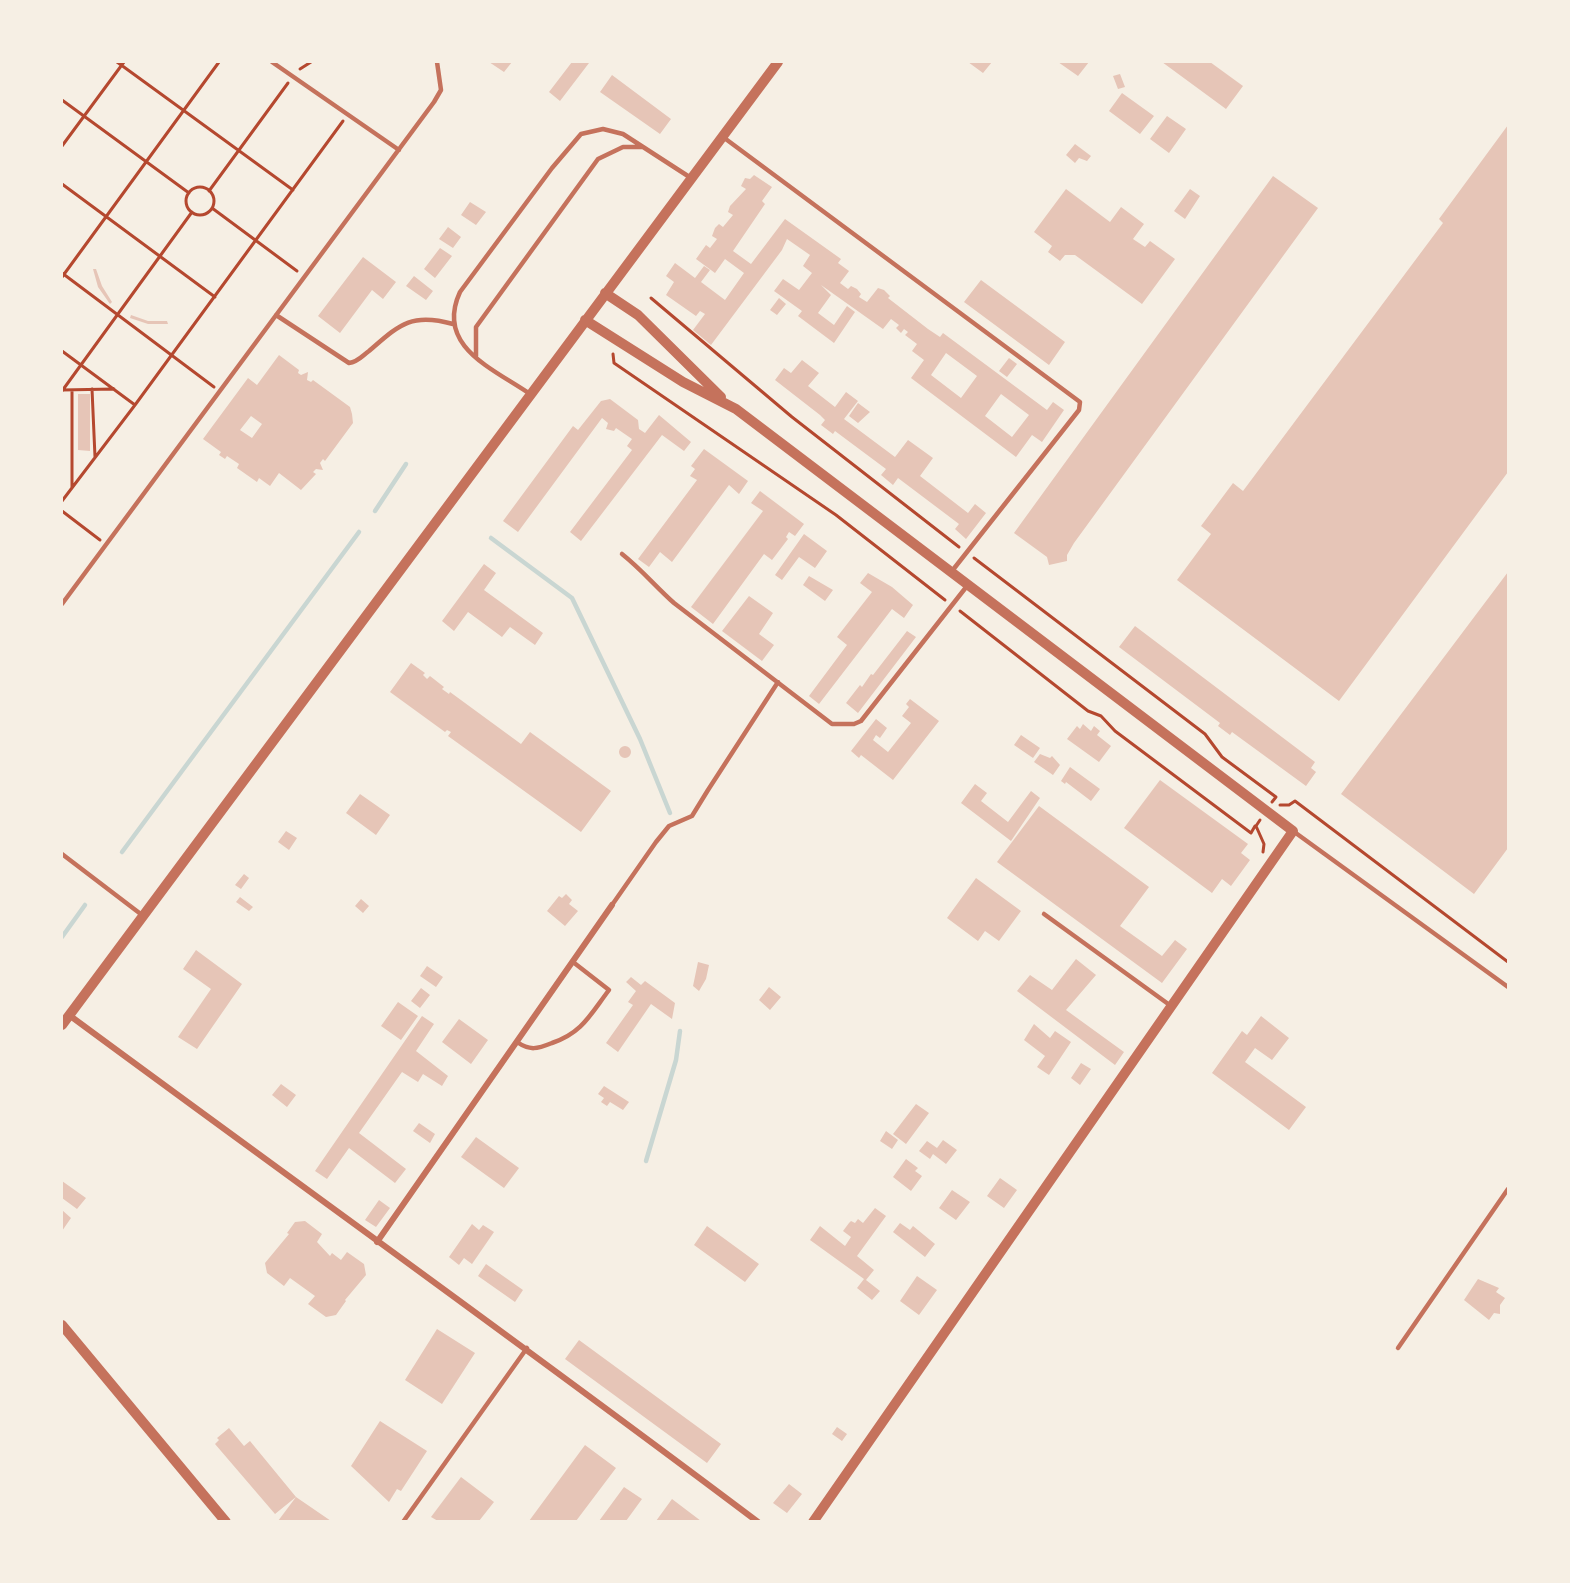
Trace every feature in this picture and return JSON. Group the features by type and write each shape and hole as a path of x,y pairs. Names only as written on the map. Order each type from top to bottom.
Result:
{"street":[{"path":"62,1025 604,293 778,62"},
{"path":"604,293 638,315 728,404 1293,831 813,1521"},
{"path":"585,320 683,382 728,404"},
{"path":"377,1242 612,905"},
{"path":"69,1015 377,1242 527,1348 758,1521"},
{"path":"62,1325 226,1521"}],"lane":[{"path":"272,62 399,150"},
{"path":"62,604 399,150 441,90 437,62"},
{"path":"530,394 462,345 453,324 453,314 460,292 573,141 581,134 603,129 623,134 691,178"},
{"path":"722,136 1080,402 1079,410 951,573"},
{"path":"476,357 476,327 598,159 623,147 643,147"},
{"path":"276,315 349,363 358,360 398,326 408,321 430,319 453,324"},
{"path":"622,554 643,570 651,582 674,603 832,724 854,724 861,721 967,586"},
{"path":"612,905 669,826 692,816 700,807 708,790 778,682"},
{"path":"1293,831 1509,987"},
{"path":"62,854 142,915"},
{"path":"1044,914 1171,1006"},
{"path":"517,1042 527,1049 534,1049 571,1037 609,990 573,962"},
{"path":"1398,1348 1509,1189"},
{"path":"403,1521 527,1348"}],"path":[{"path":"117,62 123,63 293,190"},
{"path":"219,62 62,275 220,391"},
{"path":"209,191 293,76 311,62"},
{"path":"62,146 123,63"},
{"path":"62,100 189,193"},
{"path":"62,501 215,297 348,114"},
{"path":"62,184 215,297"},
{"path":"201,187 209,191 214,201 212,208 201,214 192,212 186,201 189,193 201,187"},
{"path":"212,208 304,277"},
{"path":"62,390 192,212"},
{"path":"613,349 614,363 836,515 1088,711 1101,716 1115,731 1251,833 1276,797 1222,757 1205,734 808,430 651,298"},
{"path":"62,351 135,405"},
{"path":"92,389 95,458"},
{"path":"62,390 114,389"},
{"path":"72,390 72,487"},
{"path":"62,511 106,544"},
{"path":"1273,801 1281,805 1289,805 1295,801 1509,962"},
{"path":"1256,826 1264,844 1263,854"}],"building":[{"path":"489,62 512,62 504,72"},
{"path":"572,62 589,63 560,101 549,92"},
{"path":"968,62 992,62 983,73"},
{"path":"1058,62 1089,62 1078,76"},
{"path":"1162,62 1210,62 1243,86 1226,109"},
{"path":"1120,74 1125,87 1118,89 1113,76"},
{"path":"612,75 671,119 660,134 600,92"},
{"path":"1122,93 1154,116 1140,134 1109,111"},
{"path":"1167,116 1186,129 1169,153 1150,139"},
{"path":"1508,125 1508,472 1339,701 1177,580 1211,534 1201,526 1233,483 1243,491 1443,223 1439,219"},
{"path":"1075,144 1091,156 1087,161 1079,158 1075,163 1066,155"},
{"path":"754,175 772,187 762,201 765,204 733,251 751,264 785,219 841,259 838,263 849,271 840,283 848,289 851,286 857,289 861,294 859,297 867,302 878,288 884,290 890,296 888,298 928,329 940,337 943,333 1047,410 1053,402 1064,410 1042,442 1032,435 1016,457 911,378 924,360 912,351 917,344 905,335 908,332 904,329 901,333 896,328 899,325 891,319 883,329 821,285 831,295 818,313 834,325 847,306 855,312 834,343 798,316 802,311 774,291 783,279 799,290 812,273 803,266 810,255 787,239 782,250 711,345 693,330 705,314 700,311 696,316 666,295 674,282 666,276 675,263 695,278 704,266 710,270 701,282 725,300 744,273 725,259 715,273 696,259 706,245 710,248 717,239 712,236 715,228 719,224 723,227 733,215 728,212 730,206 746,189 741,186 745,178 750,179","holes":["946,353 977,376 961,398 931,375","1001,394 1029,415 1012,437 985,416"]},
{"path":"1273,176 1318,208 1074,543 1067,555 1067,561 1049,565 1047,557 1014,533"},
{"path":"1066,189 1110,222 1121,207 1144,224 1133,239 1145,247 1150,241 1175,259 1142,304 1075,255 1065,255 1060,261 1048,252 1052,246 1034,232"},
{"path":"1190,189 1200,196 1185,219 1174,211"},
{"path":"470,202 486,212 476,225 461,215"},
{"path":"448,227 461,237 453,248 439,239"},
{"path":"440,248 452,256 435,278 424,269"},
{"path":"363,257 396,282 383,299 372,290 340,333 318,316"},
{"path":"93,269 96,269 102,286 112,302 110,304 98,287"},
{"path":"414,276 433,291 426,300 406,286"},
{"path":"981,280 1065,342 1049,365 964,302"},
{"path":"779,298 786,304 777,315 770,310"},
{"path":"131,315 148,321 167,321 168,324 148,324 130,318"},
{"path":"279,355 299,370 298,373 301,375 308,372 307,380 311,382 313,380 350,407 353,423 325,461 323,459 320,463 323,470 316,469 313,472 316,474 301,490 279,473 270,486 259,478 257,482 237,468 239,464 227,456 225,459 219,455 221,452 203,439 248,378 257,385","holes":["251,416 262,424 252,438 240,430"]},
{"path":"1009,358 1017,364 1007,377 999,371"},
{"path":"802,360 819,373 808,386 835,407 846,392 858,401 844,419 895,457 908,440 933,458 920,476 968,513 975,504 986,513 966,539 955,529 959,524 898,478 893,485 881,475 886,469 835,431 833,434 821,425 825,420 820,415 775,380 784,368 791,373"},
{"path":"78,394 90,394 90,451 78,450"},
{"path":"610,399 638,420 639,429 645,433 659,415 691,442 684,451 662,435 581,541 570,532 632,450 627,446 632,439 616,428 614,431 606,429 608,423 602,418 518,532 503,521 573,426 578,430 601,401"},
{"path":"858,403 870,412 858,423 849,416"},
{"path":"704,449 748,481 739,494 729,485 672,562 660,552 649,567 638,559 697,480 690,476 695,469 691,466"},
{"path":"760,491 804,524 795,536 789,532 786,537 788,539 772,560 764,554 713,624 691,607 763,511 751,503"},
{"path":"804,534 827,551 815,568 799,557 782,580 775,575"},
{"path":"484,564 496,573 484,590 543,633 535,645 510,627 502,637 468,612 454,631 442,621"},
{"path":"1508,572 1508,848 1474,894 1341,794"},
{"path":"868,573 892,587 913,605 904,618 892,609 819,704 809,696 847,645 837,637 872,592 860,583"},
{"path":"809,576 833,590 825,601 803,585"},
{"path":"749,596 773,613 759,634 774,645 762,661 722,631"},
{"path":"1135,626 1315,762 1311,768 1316,772 1306,786 1232,732 1230,735 1218,726 1220,723 1119,647"},
{"path":"907,631 916,637 858,713 846,703 860,685 862,687 871,674 873,675"},
{"path":"411,663 425,673 423,675 427,679 430,676 444,687 442,689 449,694 450,692 521,744 530,732 611,791 581,832 448,736 451,732 447,730 445,732 390,692"},
{"path":"910,699 939,721 893,780 861,755 859,758 851,751 876,719 887,728 880,738 876,735 873,740 888,752 911,723 902,716 909,707 906,704"},
{"path":"1083,724 1091,731 1094,726 1100,731 1097,735 1111,746 1099,762 1067,739 1077,726 1080,729"},
{"path":"1021,735 1040,748 1033,758 1014,745"},
{"path":"627,746 631,752 627,758 623,758 619,750"},
{"path":"1040,754 1050,758 1052,756 1060,765 1053,775 1034,762"},
{"path":"1070,767 1100,789 1091,801 1066,782 1065,784 1061,781"},
{"path":"1160,780 1248,844 1241,853 1250,860 1231,886 1222,879 1212,893 1124,828"},
{"path":"975,784 987,793 981,801 1008,822 1031,791 1040,798 1011,841 961,803"},
{"path":"360,794 390,815 376,835 346,813"},
{"path":"1039,806 1149,887 1120,926 1162,956 1175,940 1187,949 1162,983 997,862"},
{"path":"286,831 297,838 289,850 278,842"},
{"path":"244,874 249,878 241,889 235,885"},
{"path":"976,878 1021,911 999,941 985,931 978,941 947,918"},
{"path":"566,894 572,900 569,904 578,911 565,926 547,911 559,896 562,898"},
{"path":"240,897 253,907 249,911 236,902"},
{"path":"361,899 369,906 363,913 355,906"},
{"path":"196,950 242,984 197,1049 178,1037 211,989 183,969"},
{"path":"1076,959 1096,975 1066,1010 1124,1052 1115,1065 1017,991 1030,975 1052,990"},
{"path":"698,962 709,965 706,979 699,991 693,986"},
{"path":"427,966 443,977 436,987 420,976"},
{"path":"631,977 641,985 645,981 675,1003 672,1019 651,1004 618,1052 606,1043 633,1005 628,1002 636,991 626,982"},
{"path":"769,987 781,997 770,1010 759,1000"},
{"path":"421,988 430,995 420,1008 411,1001"},
{"path":"398,1002 418,1016 401,1040 381,1026"},
{"path":"422,1016 434,1024 416,1051 448,1076 442,1086 423,1074 418,1082 402,1072 359,1133 406,1169 395,1183 349,1148 327,1179 315,1171"},
{"path":"1261,1016 1289,1038 1272,1060 1255,1048 1245,1062 1306,1107 1289,1130 1212,1073 1242,1031 1247,1035"},
{"path":"459,1019 488,1040 471,1064 442,1042"},
{"path":"1034,1024 1050,1038 1055,1031 1071,1042 1049,1075 1037,1067 1045,1056 1024,1040"},
{"path":"1081,1063 1091,1069 1080,1085 1071,1078"},
{"path":"281,1084 296,1095 287,1107 272,1095"},
{"path":"604,1086 629,1102 623,1110 610,1102 607,1106 601,1102 604,1098 598,1094"},
{"path":"916,1104 929,1113 906,1144 893,1134"},
{"path":"419,1123 435,1134 430,1143 413,1131"},
{"path":"886,1131 898,1140 892,1149 880,1141"},
{"path":"476,1137 519,1168 504,1188 461,1157"},
{"path":"943,1140 957,1150 946,1164 933,1154 930,1159 919,1151 927,1141 937,1148"},
{"path":"906,1159 918,1168 915,1171 922,1176 911,1191 893,1177"},
{"path":"1000,1178 1017,1190 1004,1208 987,1196"},
{"path":"62,1181 86,1198 77,1209 62,1198"},
{"path":"952,1190 970,1202 956,1220 939,1208"},
{"path":"379,1200 390,1208 376,1227 365,1220"},
{"path":"875,1208 886,1216 857,1256 874,1270 866,1280 880,1291 872,1300 857,1288 864,1279 810,1240 820,1226 845,1246 851,1237 843,1231 849,1223 851,1221 855,1223 858,1219 863,1223"},
{"path":"62,1210 71,1218 62,1231"},
{"path":"305,1221 322,1234 317,1242 330,1256 332,1253 341,1260 347,1252 364,1264 366,1275 336,1315 326,1317 308,1304 315,1296 290,1278 284,1286 267,1273 265,1263 289,1234 287,1233 295,1222"},
{"path":"900,1223 910,1230 913,1226 935,1244 925,1257 893,1232"},
{"path":"472,1224 479,1230 483,1225 494,1232 472,1264 464,1258 459,1265 449,1257"},
{"path":"707,1226 759,1264 745,1282 694,1245"},
{"path":"486,1264 523,1290 515,1302 478,1276"},
{"path":"917,1276 937,1290 919,1315 900,1301"},
{"path":"1478,1279 1499,1288 1496,1292 1505,1298 1500,1305 1500,1314 1494,1313 1489,1320 1464,1300"},
{"path":"437,1329 475,1353 442,1404 405,1380"},
{"path":"579,1340 721,1444 707,1463 565,1359"},
{"path":"380,1421 427,1451 401,1491 397,1489 389,1502 351,1466"},
{"path":"837,1427 847,1434 842,1441 832,1434"},
{"path":"229,1428 244,1446 250,1441 296,1497 275,1514 215,1444 219,1440 217,1438"},
{"path":"585,1445 616,1468 576,1521 529,1521"},
{"path":"461,1477 494,1502 479,1521 438,1521 431,1517"},
{"path":"789,1484 802,1494 787,1513 773,1503"},
{"path":"624,1487 642,1499 626,1521 599,1521"},
{"path":"296,1497 331,1521 278,1521"},
{"path":"672,1499 701,1521 656,1521"}],"waterway":[{"path":"375,511 406,464"},
{"path":"122,852 359,532"},
{"path":"491,538 572,598 640,739 670,813"},
{"path":"62,937 85,905"},
{"path":"646,1161 676,1060 680,1031"}]}
